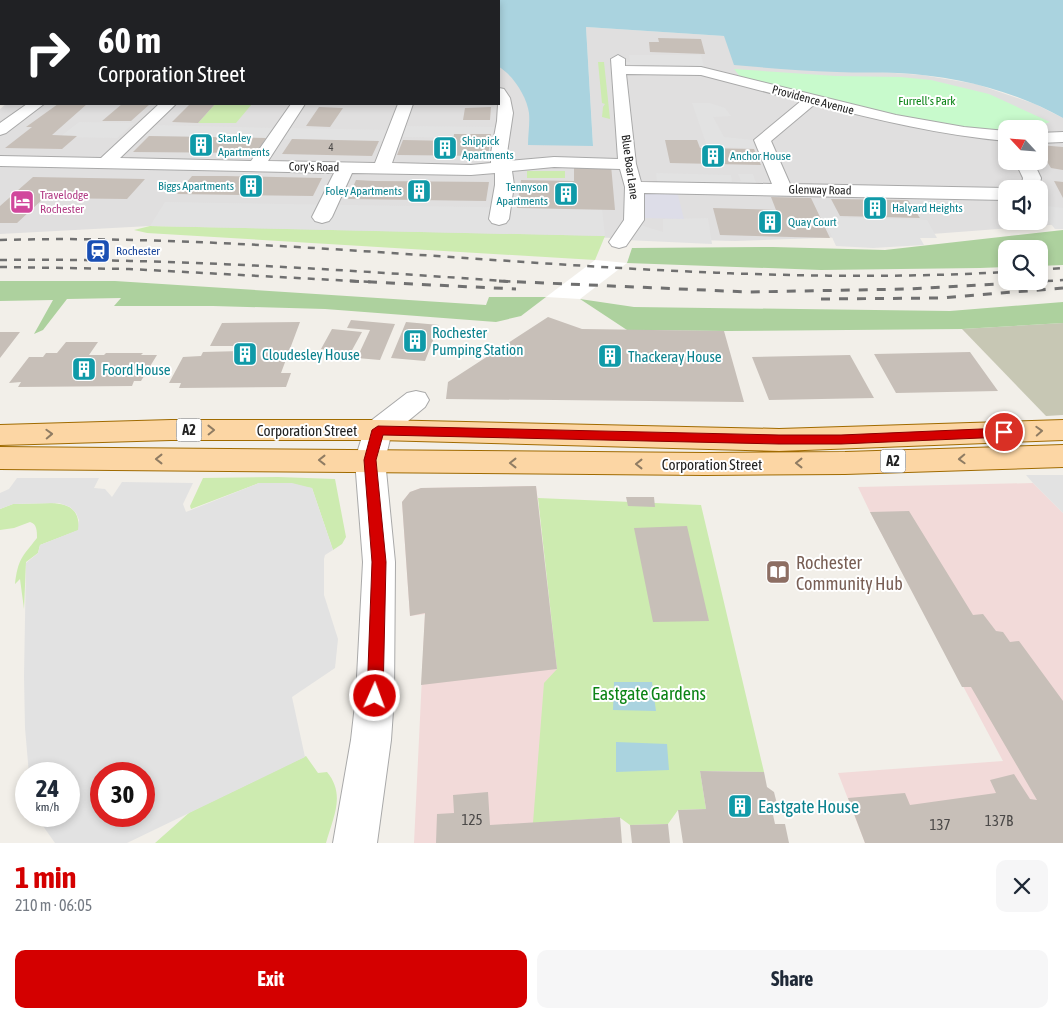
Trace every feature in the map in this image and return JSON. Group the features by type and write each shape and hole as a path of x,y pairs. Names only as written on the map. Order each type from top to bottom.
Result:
{"main road":[{"name":"Corporation Street","path":"0,435 171,430 374,445 696,464 845,463 1063,456"},
{"name":"Corporation Street","path":"0,458 374,445 841,439 1063,430"}],"street":[{"name":"Providence Avenue","path":"619,64 701,71 912,124 998,135"},
{"name":"Blue Boar Lane","path":"618,242 634,218 634,186 627,164 619,64"},
{"path":"499,219 505,176 501,168 499,154 505,119 503,97 500,93"},
{"path":"783,190 762,140 811,100"},
{"path":"0,130 35,105"},
{"path":"105,163 167,105"},
{"path":"256,165 297,105"},
{"path":"382,168 406,105"},
{"path":"1048,138 1063,137"},
{"name":"Cory's Road","path":"0,162 471,170 554,162 627,164"},
{"path":"322,217 346,168"},
{"name":"Glenway Road","path":"634,186 998,194"},
{"path":"355,843 371,740 375,696 379,562 374,445 416,400"}],"shaded area":[{"path":"586,27 724,36 881,72 922,75 976,84 1035,104 1063,118 1063,224 1048,225 1048,180 998,180 998,229 932,234 735,241 150,226 0,234 0,109 5,105 500,105 500,68 507,71 517,83 593,145"},
{"path":"629,55 701,55 704,67 631,66 630,64 619,64 618,62 630,62"},
{"path":"692,103 710,103 725,108 731,116 713,117 724,137 762,141 765,149 707,146"},
{"path":"79,122 134,123 117,138 60,137"},
{"path":"155,125 276,128 267,139 144,136"},
{"path":"404,126 498,127 497,138 400,137"},
{"path":"286,128 393,130 388,141 278,139"},
{"path":"656,173 731,175 732,182 741,181 738,174 753,174 757,185 657,182"},
{"path":"640,191 677,191 684,219 644,218"},
{"path":"165,202 602,209 605,236 150,226"},
{"path":"1048,206 1063,208 1063,229 1055,229 1048,220"},
{"path":"823,217 927,220 937,238 920,238 924,245 873,248 836,246"},
{"path":"708,218 712,244 626,240 637,224 663,232 663,219"},
{"path":"1063,323 1063,415 1046,416 962,329"},
{"path":"1026,475 1063,475 1063,513 1033,483"},
{"path":"17,478 99,478 94,488 105,489 112,497 122,482 193,483 183,504 186,512 259,483 292,483 312,488 333,550 325,555 324,559 324,595 338,639 335,668 292,697 305,757 127,843 55,843 44,827 80,827 80,762 28,762 24,676 26,563 38,553 40,545 78,530 79,520 76,513 70,507 59,503 13,504 0,509 0,493 9,489"},
{"path":"1033,483 1063,513 1063,843 865,843 838,773 1003,761 858,487"},
{"path":"536,486 557,669 534,843 414,843 425,614 410,616 402,502 410,492 421,488"}],"green space":[{"path":"598,62 604,62 610,119 602,117 605,104 602,103"},
{"name":"Furrell's Park","path":"734,69 931,80 989,94 1046,120 998,120 998,135 896,117 742,79"},
{"path":"214,105 251,105 236,123 198,123"},
{"path":"527,171 565,171 565,178 527,178"},
{"path":"150,226 605,236 595,260 147,233 134,230"},
{"path":"1063,230 1063,265 1048,266 1048,240 998,240 998,267 821,270 627,263 632,248 773,247 885,250"},
{"path":"0,281 115,281 486,305 489,297 546,297 521,316 496,322 325,309 114,306 121,298 67,299 43,330 34,334 53,300 0,301"},
{"path":"580,299 634,307 950,311 1063,302 1063,323 962,329 627,330"},
{"path":"278,477 335,479 346,537 342,544 333,550 312,488 259,483 191,509 190,506 203,478"},
{"name":"Eastgate Gardens","path":"538,498 701,505 764,772 700,771 706,809 678,810 668,824 630,825 619,817 533,823 544,683 557,669"},
{"path":"51,503 64,505 72,509 79,523 79,530 40,545 38,553 26,562 24,609 20,579 15,584 16,576 22,559 37,538 36,528 30,522 14,528 0,530 0,509 13,504"},
{"path":"306,756 318,773 327,772 336,789 336,806 326,843 155,843 190,812"}],"water":[{"path":"500,0 1063,0 1063,118 1004,92 962,81 898,73 811,71 734,65 724,36 586,27 593,146 528,145 528,107 514,81 500,68"},
{"path":"614,682 652,682 656,711 613,710"},
{"path":"616,742 667,744 669,770 616,772"}],"pier":[{"path":"595,260 627,263 580,299 546,297"}],"building":[{"path":"658,38 701,39 705,54 650,52 649,42 659,42"},
{"path":"57,105 86,105 52,135 77,136 62,149 5,148 32,127 26,127"},
{"path":"121,105 149,105 131,121 102,121"},
{"path":"189,105 214,105 198,123 172,122"},
{"path":"319,107 343,108 330,127 306,126"},
{"path":"491,107 490,120 463,120 465,108"},
{"name":"Shippick Apartments","path":"454,134 491,134 488,156 397,155 403,140 453,141"},
{"name":"Stanley Apartments","path":"149,136 266,138 256,153 133,152"},
{"path":"292,139 379,141 372,156 282,154"},
{"name":"Anchor House","path":"665,140 697,140 700,148 754,149 761,165 670,163"},
{"path":"1048,146 1063,147 1063,170 1051,168 1048,163"},
{"name":"Tennyson Apartments","path":"574,165 611,165 615,210 517,208 521,180 574,181"},
{"name":"Biggs Apartments","path":"192,176 322,178 313,196 177,194"},
{"name":"Travelodge Rochester","path":"33,177 145,179 127,199 44,198 17,223 0,223 0,206"},
{"name":"Foley Apartments","path":"356,180 489,182 486,201 348,199"},
{"path":"1054,181 1063,182 1063,198"},
{"name":"Quay Court","path":"771,197 811,198 830,238 720,235 713,208 776,210"},
{"name":"Halyard Heights","path":"831,199 908,200 920,218 840,216"},
{"name":"Thackeray House","path":"548,317 582,329 724,331 744,402 446,399 448,382"},
{"path":"351,320 395,324 380,360 357,358 370,330 347,328"},
{"name":"Cloudesley House","path":"300,322 281,373 291,373 286,387 179,388 181,383 169,383 183,357 201,356 203,352 242,351 245,346 210,346 222,323"},
{"name":"Rochester Pumping Station","path":"406,322 439,325 425,361 391,358"},
{"path":"332,329 362,332 351,352 321,349"},
{"path":"0,332 20,332 0,358"},
{"name":"Foord House","path":"66,342 98,342 89,355 143,353 141,355 157,355 141,381 134,381 132,386 18,387 21,382 9,383 29,357 43,357 46,353 57,353"},
{"path":"970,352 998,391 896,393 874,354"},
{"path":"850,355 874,398 769,400 752,357"},
{"path":"536,486 557,669 421,685 425,613 410,616 402,502 410,492 421,488"},
{"path":"626,497 654,497 655,507 628,506"},
{"path":"909,511 973,615 983,614 996,631 1003,632 1010,642 1019,641 1063,701 1063,843 865,843 848,798 905,793 910,805 996,793 990,780 1014,774 1030,799 1037,800 971,687 962,687 870,512"},
{"path":"687,526 709,621 653,622 634,528"},
{"name":"Eastgate House","path":"700,771 764,772 767,787 774,792 777,804 772,810 775,824 785,824 789,843 683,843 678,810 706,809"},
{"path":"488,792 490,825 620,817 622,843 436,843 437,814 454,813 453,795"},
{"path":"668,824 670,843 632,843 630,825"}],"railway":[{"path":"0,240 118,240 235,244 746,274 833,276 998,272"},
{"path":"0,260 195,263 324,269 511,282"},
{"path":"0,267 129,269 372,282"},
{"path":"1048,269 1063,268"},
{"path":"1048,281 1063,280"},
{"path":"350,281 516,289"},
{"path":"499,281 511,282"},
{"path":"511,282 749,292 907,289 1054,281"},
{"path":"511,282 518,282"},
{"path":"821,299 941,298 1063,288"}],"place":[{"name":"Stanley Apartments","path":"201,145"},
{"name":"Shippick Apartments","path":"445,148"},
{"name":"Anchor House","path":"713,156"},
{"name":"Biggs Apartments","path":"251,186"},
{"name":"Foley Apartments","path":"419,191"},
{"name":"Tennyson Apartments","path":"566,194"},
{"name":"Travelodge Rochester","path":"22,202"},
{"name":"Halyard Heights","path":"875,208"},
{"name":"Quay Court","path":"770,222"},
{"name":"Rochester","path":"98,251"},
{"name":"Rochester Pumping Station","path":"415,341"},
{"name":"Cloudesley House","path":"245,354"},
{"name":"Thackeray House","path":"610,356"},
{"name":"Foord House","path":"84,369"},
{"name":"Rochester Community Hub","path":"778,572"},
{"name":"Eastgate House","path":"740,806"}],"route":[{"path":"375,696 379,562 373,513 370,460 378,430 779,440 1004,432"}]}
